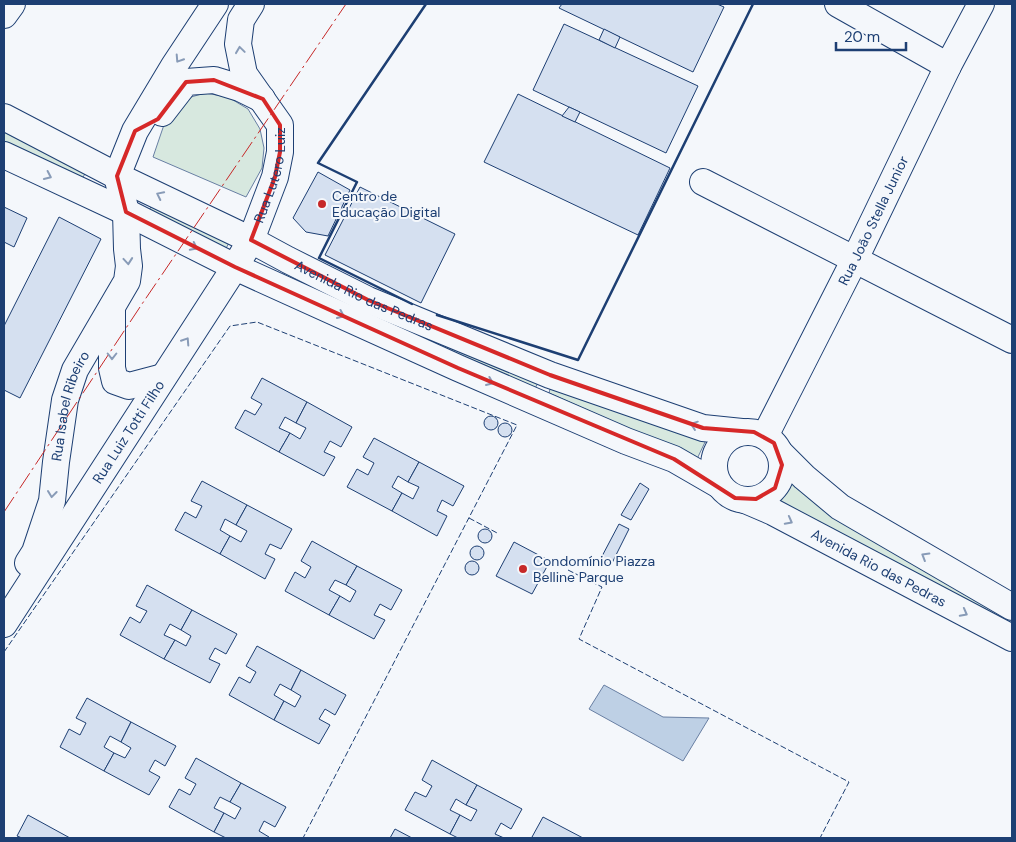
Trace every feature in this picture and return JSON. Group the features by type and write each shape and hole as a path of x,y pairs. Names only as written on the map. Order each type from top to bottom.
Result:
{"street":[{"path":"4,16 12,4"},
{"path":"126,212 117,176 135,131 174,66 215,4"},
{"name":"Rua Lutero Luiz","path":"251,4 242,20 238,44 244,74 280,125 280,152 275,177 251,240"},
{"path":"838,4 948,66"},
{"name":"Rua João Stella Junior","path":"762,440 855,259 948,66 981,4"},
{"path":"135,131 158,119 186,82 214,80 240,88 263,99"},
{"name":"Avenida Rio das Pedras","path":"4,116 117,176 251,240 368,300 550,375 703,428 762,440"},
{"name":"Avenida Rio das Pedras","path":"4,155 126,212 235,267 626,442 674,459 719,485"},
{"path":"703,182 1012,340"},
{"name":"Rua Isabel Ribeiro","path":"4,600 34,552 52,501 65,400 75,370 127,281 129,266 126,212"},
{"name":"Rua Luiz Totti Filho","path":"4,624 251,240"},
{"path":"112,307 112,368 115,381 129,386 163,377"},
{"path":"762,440 782,465 781,477 774,488 765,496 745,500 735,498 726,492 719,485 714,475 713,464 715,454 721,444 730,436 762,440 840,507 1012,607"},
{"name":"Avenida Rio das Pedras","path":"745,500 773,512 1012,638"}],"highlighted area":[{"path":"214,80 263,99 280,125 280,152 275,177 251,240 368,300 550,375 703,428 754,432 774,443 782,465 775,488 756,499 735,498 674,459 458,368 235,267 126,212 117,176 135,131 158,119 186,82"}],"shaded area":[{"path":"205,93 228,97 248,109 260,129 264,148 262,168 246,197 153,157 168,113 184,99"},
{"path":"4,132 86,172 82,179 4,141"},
{"path":"154,202 229,243 225,250 149,210"},
{"path":"287,269 538,383 534,390 283,275"},
{"path":"551,385 706,440 697,459 549,393"},
{"path":"790,480 1012,616 1012,626 770,500 786,491"}],"water":[{"path":"604,685 663,717 709,718 683,761 589,709"}],"building":[{"path":"562,4 717,4 724,7 693,72 559,8"},
{"path":"564,24 698,86 666,153 533,90"},
{"path":"604,29 620,37 615,48 599,40"},
{"path":"518,94 670,168 638,235 484,162"},
{"path":"569,107 580,112 575,122 562,116"},
{"name":"Centro de Educação Digital","path":"318,172 350,190 328,236 306,232 293,218"},
{"path":"360,187 455,234 421,303 325,255"},
{"path":"4,207 27,218 14,247 4,242"},
{"path":"59,217 101,239 20,398 4,390 4,326"},
{"path":"262,378 307,402 296,423 285,417 279,428 290,433 279,452 235,428 245,410 255,415 262,404 251,398"},
{"path":"307,402 352,427 341,447 330,441 324,452 335,457 324,476 279,452 290,433 300,439 306,428 296,423"},
{"path":"491,416 496,418 498,423 496,428 491,430 486,428 484,423 486,418"},
{"path":"505,423 510,425 512,430 510,435 505,437 500,435 498,430 500,425"},
{"path":"374,438 419,462 408,482 398,476 392,487 402,493 392,511 347,487 357,469 368,475 374,463 363,457"},
{"path":"419,462 464,486 453,506 442,500 437,511 447,516 437,536 392,511 402,493 413,499 419,487 408,482"},
{"path":"202,481 247,505 236,525 225,519 220,530 230,536 220,554 175,530 185,512 196,518 202,506 191,501"},
{"path":"640,483 649,489 631,520 621,515"},
{"path":"247,505 292,529 281,549 270,544 265,554 275,559 265,579 220,554 230,536 241,542 247,531 236,525"},
{"path":"619,524 629,529 611,565 600,560"},
{"path":"485,529 490,531 492,536 490,541 485,543 480,541 478,536 480,531"},
{"path":"312,541 357,566 346,585 335,580 329,590 340,596 329,615 285,591 295,572 305,578 311,567 301,561"},
{"name":"Condomínio Piazza Belline Parque","path":"514,542 550,561 532,594 496,576"},
{"path":"477,546 482,548 484,553 482,558 477,560 472,558 470,553 472,548"},
{"path":"472,561 477,563 479,568 477,573 472,575 467,573 465,568 467,563"},
{"path":"357,566 402,590 391,610 380,604 374,615 385,620 374,639 329,615 340,596 350,602 356,591 346,585"},
{"path":"147,585 192,610 181,630 170,624 164,635 175,640 164,659 120,635 130,617 140,623 147,611 136,606"},
{"path":"192,610 237,634 226,654 215,648 209,659 220,664 210,683 164,659 175,640 186,646 191,636 181,630"},
{"path":"257,646 301,670 291,690 280,684 274,695 284,701 274,720 229,695 239,677 250,683 256,672 246,666"},
{"path":"301,670 346,695 335,715 325,709 319,719 330,725 319,744 274,720 284,701 295,707 301,696 291,690"},
{"path":"87,698 131,722 121,742 110,736 104,747 114,753 104,771 60,747 69,729 80,735 86,723 76,718"},
{"path":"131,722 176,746 165,766 155,760 149,771 160,777 149,795 104,771 114,753 125,758 131,748 121,742"},
{"path":"196,758 241,783 230,802 220,797 214,808 224,813 214,832 169,807 179,789 190,795 196,784 185,778"},
{"path":"432,760 477,785 466,805 456,799 450,810 460,815 450,834 405,810 415,792 426,797 432,786 422,780"},
{"path":"241,783 286,807 275,827 264,821 259,831 269,838 226,838 214,832 224,813 235,819 241,808 230,802"},
{"path":"477,785 522,809 511,829 501,823 495,834 504,838 458,838 450,834 460,815 471,821 477,810 466,805"},
{"path":"28,815 70,838 22,838 17,836"},
{"path":"543,817 583,838 532,837"},
{"path":"395,829 412,838 390,838"}],"fence":[{"path":"4,652 230,326 257,322 517,425 303,838"},
{"path":"469,518 499,534"},
{"path":"568,570 602,587 579,639 849,782 820,838"}],"wall":[{"path":"412,304 319,258 357,182 318,163 426,4"},
{"path":"437,315 578,360 753,4"}],"power":[{"path":"4,512 142,304 346,4"}],"place":[{"name":"Centro de Educação Digital","path":"322,204"},
{"name":"Condomínio Piazza Belline Parque","path":"523,569"}]}
